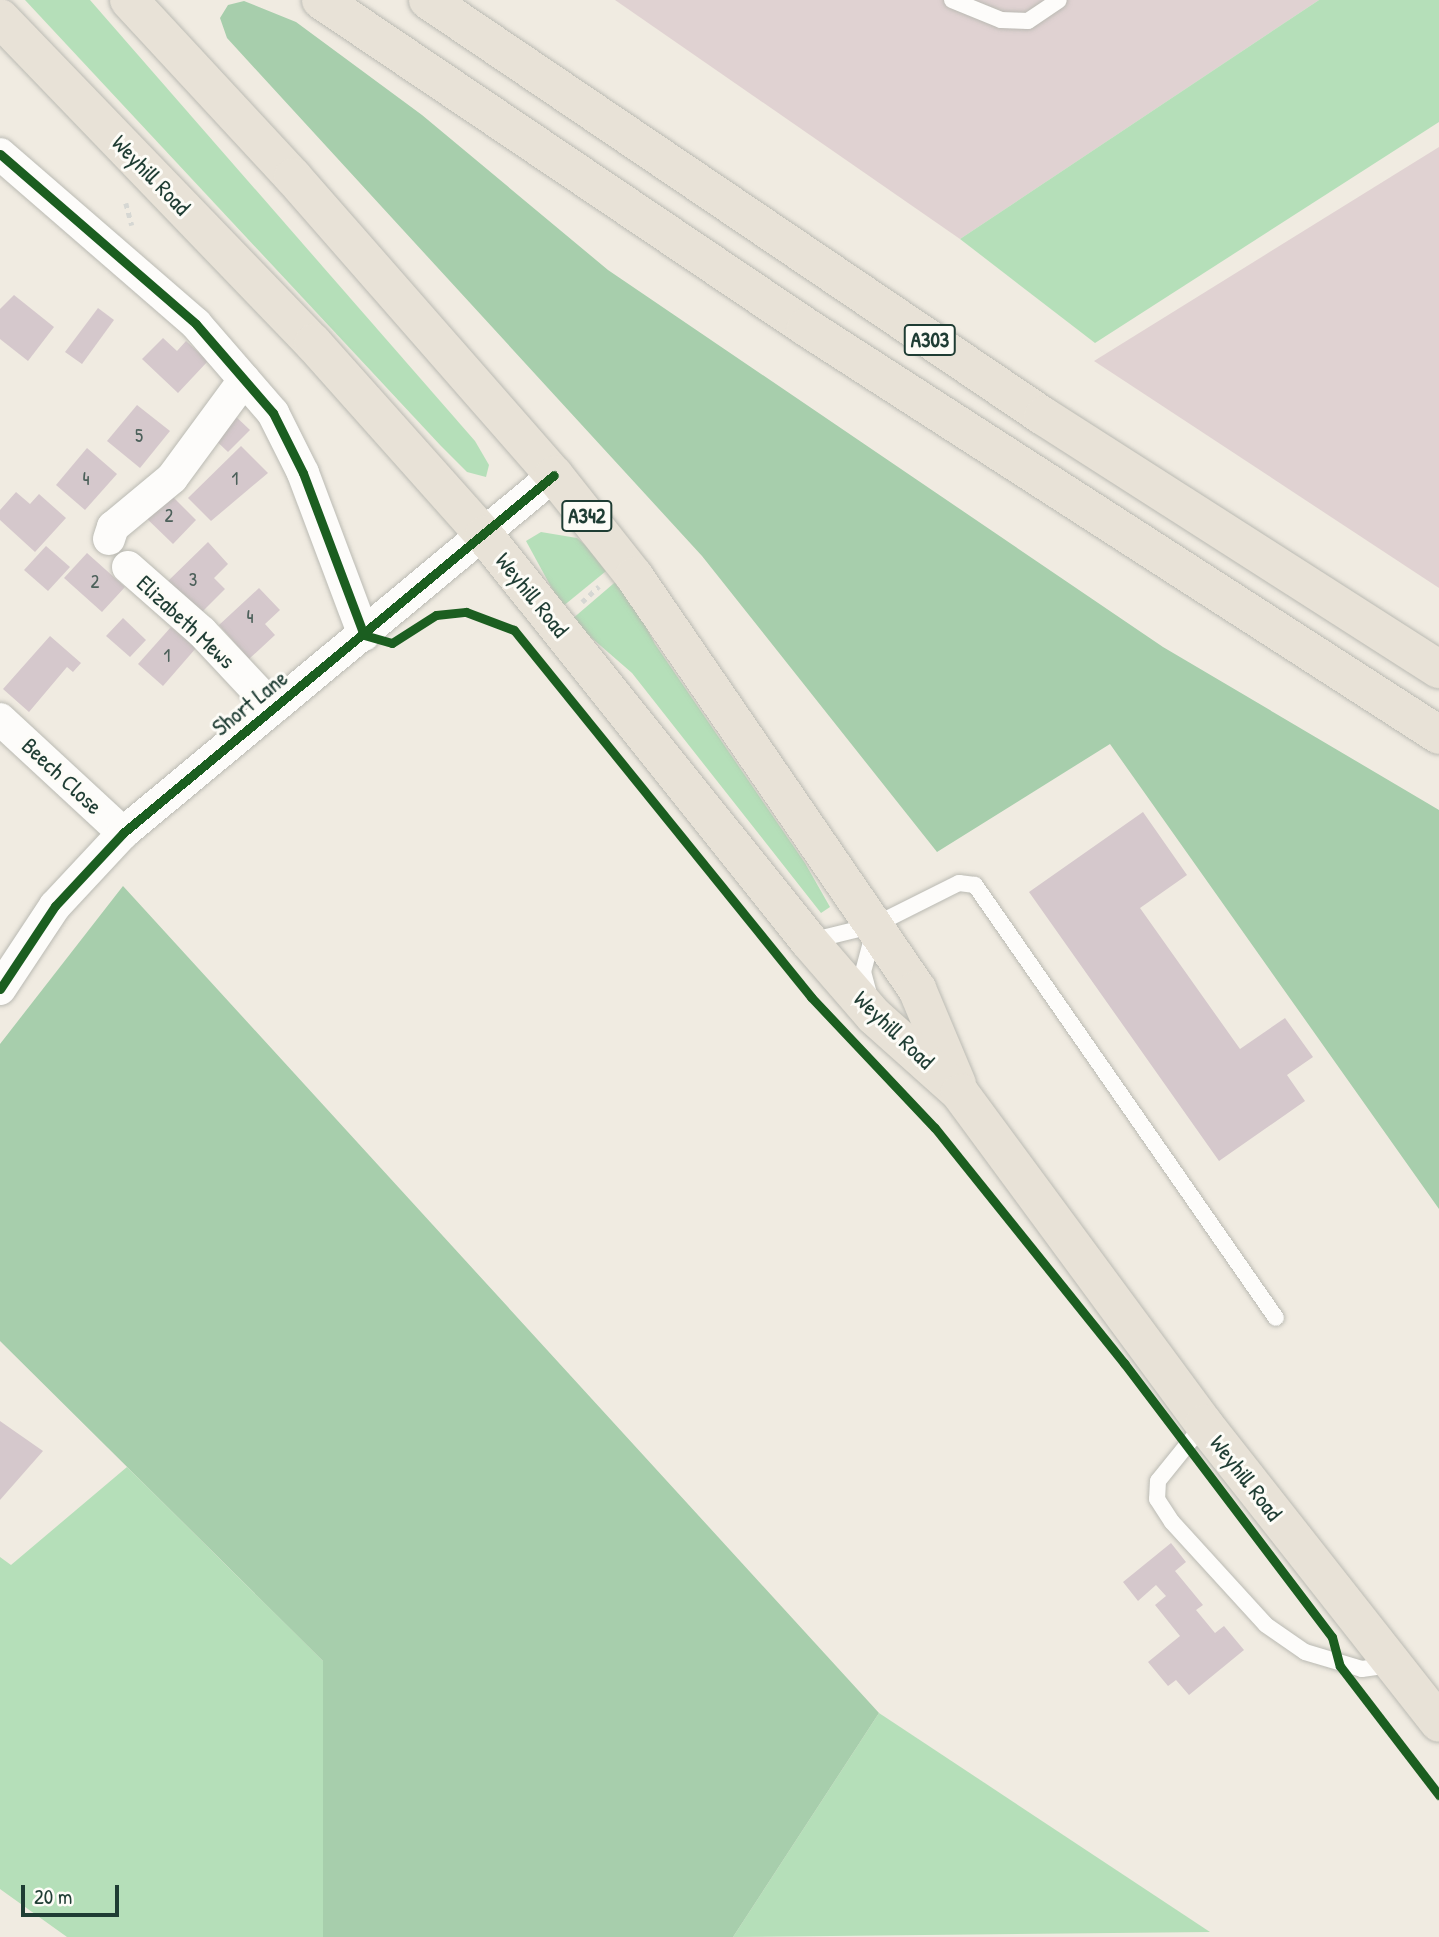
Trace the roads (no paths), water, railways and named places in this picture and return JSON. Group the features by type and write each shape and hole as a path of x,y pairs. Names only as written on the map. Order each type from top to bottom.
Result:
{"main road":[{"name":"Weyhill Road","path":"129,0 554,474 705,675 917,989 960,1093"},
{"name":"A303","path":"321,0 817,335 1439,734"},
{"name":"A303","path":"428,0 1043,416 1439,669"},
{"name":"Weyhill Road","path":"0,18 313,343 484,535 809,941 874,1016 960,1093 1204,1424 1439,1723"}],"street":[{"path":"0,154 196,324 273,413 303,473 364,635"},
{"path":"109,539 113,527 172,478 244,380"},
{"name":"Short Lane","path":"0,989 55,906 123,833 364,635 554,474"},
{"name":"Elizabeth Mews","path":"128,567 202,632 273,708"},
{"name":"Beech Close","path":"0,719 123,833"}],"lane":[{"path":"952,0 1002,20 1028,21 1059,0"},
{"path":"809,941 875,925 959,883 975,885 1276,1318"},
{"path":"874,1016 863,972 875,925"},
{"path":"1204,1424 1158,1481 1157,1499 1172,1522 1266,1625 1305,1652 1362,1670 1392,1665"}]}
